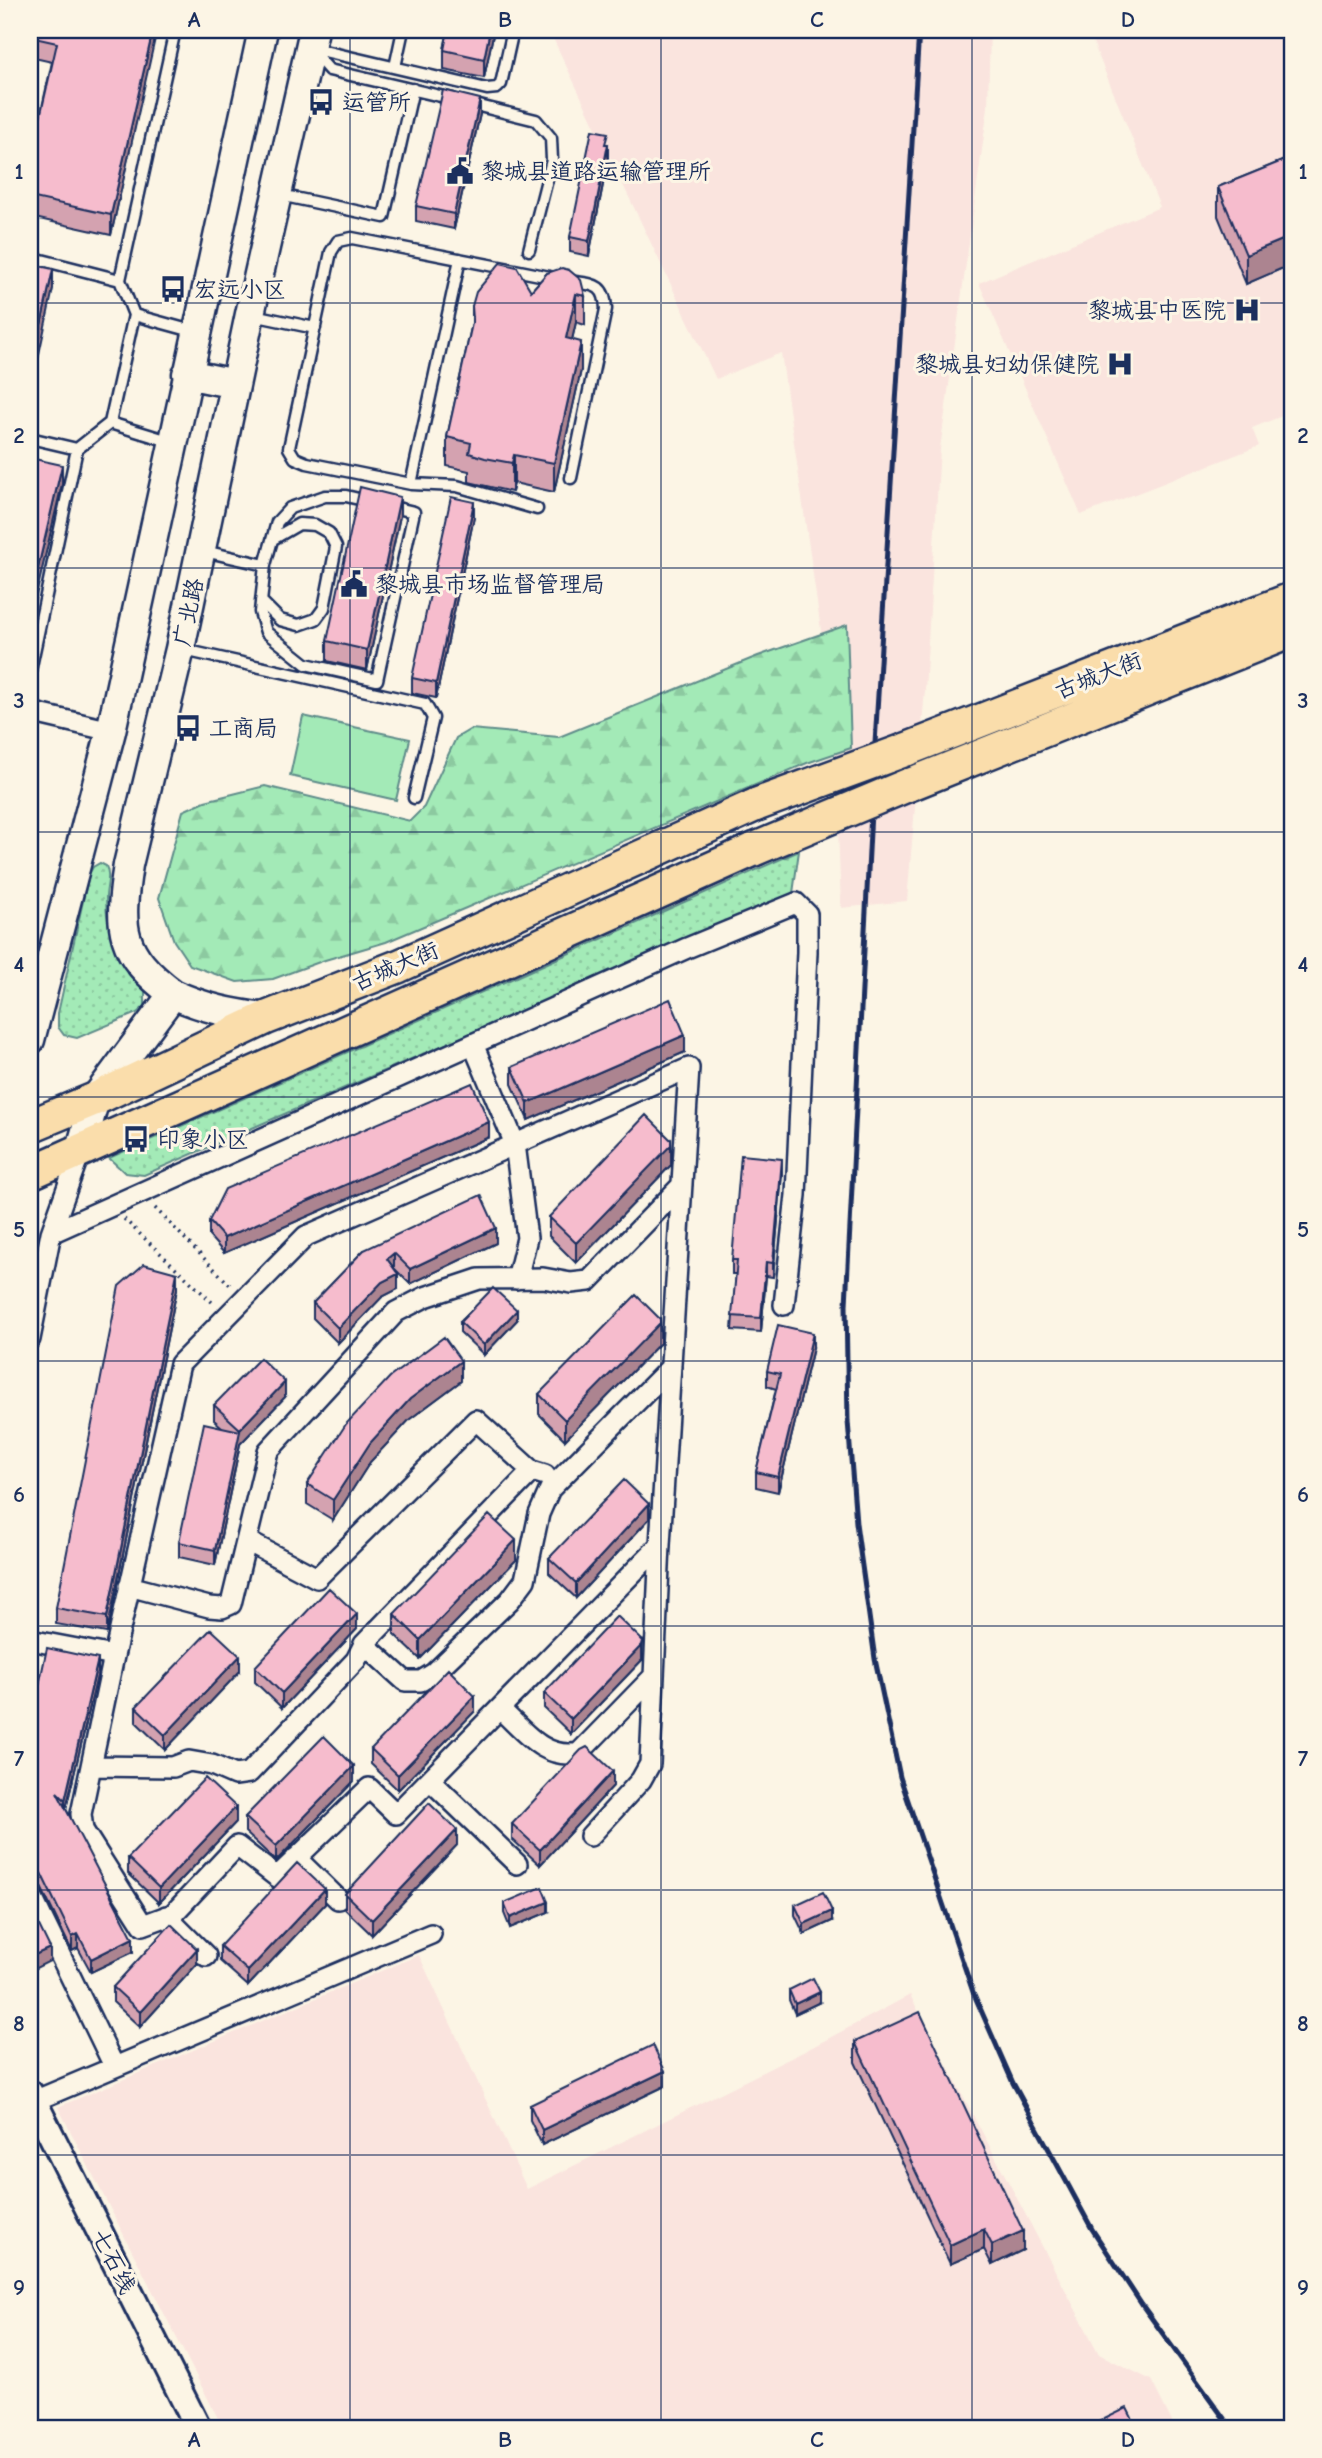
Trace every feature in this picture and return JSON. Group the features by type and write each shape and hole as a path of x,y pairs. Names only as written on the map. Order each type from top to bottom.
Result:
{"main road":[{"path":"30,1040 111,732 263,30"},
{"name":"广北路","path":"266,1018 201,1007 173,994 148,975 128,946 122,922 128,865 180,649 308,36"},
{"path":"187,374 235,384"},
{"name":"古城大街","path":"30,1126 95,1099 266,1018 399,966 758,804 905,750 1292,599"},
{"name":"古城大街","path":"30,1173 755,849 1292,631"},
{"path":"80,1152 95,1099 173,994"}],"street":[{"path":"30,712 111,732"},
{"path":"51,1233 687,948 796,904 807,914 807,953 796,1195 784,1304"},
{"path":"473,1044 515,1144 527,1238 517,1279"},
{"path":"590,1836 641,1780 650,1764 660,1545 689,1068 306,1236 180,1364 81,1814 83,1830 143,1925 173,1914 237,1846 277,1877 369,1788 396,1814 660,1545"},
{"path":"30,1339 51,1233 80,1152"},
{"path":"129,1587 222,1608 231,1604 268,1451 396,1312 425,1297 479,1279 543,1278 571,1283 589,1281 682,1185"},
{"path":"365,1644 405,1681 421,1681 435,1673 510,1600 526,1580 539,1514 550,1489 671,1367"},
{"path":"247,1541 317,1578 476,1420 532,1471 559,1479"},
{"path":"91,1766 173,1767 189,1761 212,1765 235,1774 249,1773 356,1660 365,1644 532,1471"},
{"path":"30,1640 114,1656"},
{"path":"501,1710 551,1753 579,1753 654,1676"},
{"path":"430,1780 517,1864"},
{"path":"296,1858 338,1899"},
{"path":"30,1893 114,2066"},
{"path":"166,1916 206,1956"},
{"path":"32,2097 114,2066 431,1934"},
{"name":"七石线","path":"32,2097 198,2428"}],"lane":[{"path":"30,671 77,449 110,424 134,315 120,280 175,30"},
{"path":"395,67 403,30"},
{"path":"308,36 395,67 487,89 497,88 501,84 513,30"},
{"path":"308,36 328,70 536,120 551,138 552,160 529,250"},
{"path":"277,194 384,217 413,89"},
{"path":"537,509 457,486 411,484 307,463 295,458 289,448 331,252 338,241 352,238 460,259 599,287 606,294 606,309 571,478"},
{"path":"30,257 120,280"},
{"path":"411,484 460,259"},
{"path":"250,314 314,328"},
{"path":"134,315 197,332"},
{"path":"110,424 173,443"},
{"path":"30,438 77,449"},
{"path":"325,496 346,496 414,512 377,680 306,664 266,632 260,612 265,565 273,539 277,522 289,508 325,496"},
{"path":"261,601 280,620 299,625 316,619 324,608 336,547 330,533 315,525 299,524 273,539"},
{"path":"201,550 265,565"},
{"path":"180,649 425,704 433,718 414,798"}],"path":[{"path":"141,1193 244,1299"},
{"path":"110,1206 227,1317"}],"shaded area":[{"path":"549,30 990,30 988,107 940,449 925,690 907,901 841,908 834,720 781,353 716,379"},
{"path":"1088,30 1292,30 1292,412 1252,428 1259,446 1081,515 979,283 1160,207"},
{"path":"419,1955 527,2189 803,2052 910,1995 1099,2354 1151,2380 1175,2428 223,2428 58,2107"}],"green space":[{"path":"847,625 851,748 807,763 386,942 273,979 237,982 190,965 174,941 159,898 183,811 205,801 265,786 410,821 424,807 456,738 471,729 559,737 758,656"},
{"path":"303,716 410,739 396,800 290,776"},
{"path":"799,851 793,893 144,1175 125,1173 109,1158"},
{"path":"100,863 106,866 108,874 106,898 111,937 121,960 145,991 145,1006 137,1013 77,1038 64,1035 58,1027 58,1013 89,874 93,867"}],"building":[{"path":"30,30 153,30 111,215 30,197 30,161 57,43 30,37"},
{"path":"448,30 490,30 484,59 444,50"},
{"path":"443,90 480,99 454,214 416,206"},
{"path":"592,130 608,133 605,144 608,144 589,241 570,237"},
{"path":"1292,157 1292,236 1246,255 1218,187"},
{"path":"500,263 517,267 531,291 547,273 562,268 581,280 585,296 576,294 566,338 581,342 554,463 514,455 512,463 485,458 469,453 471,443 447,437 473,319 472,306 476,292"},
{"path":"30,264 53,269 30,376"},
{"path":"30,458 62,465 30,602"},
{"path":"360,487 400,497 367,650 327,641"},
{"path":"451,497 474,502 436,683 412,678"},
{"path":"670,999 685,1035 528,1103 512,1067"},
{"path":"472,1083 489,1122 224,1238 209,1221 225,1189"},
{"path":"646,1115 671,1140 671,1145 576,1243 549,1217"},
{"path":"741,1155 782,1159 773,1263 766,1262 761,1318 732,1316 737,1260 732,1260"},
{"path":"481,1195 496,1228 410,1269 394,1253 387,1259 398,1274 382,1282 338,1328 313,1303 364,1250"},
{"path":"144,1264 177,1273 107,1617 56,1608 119,1286"},
{"path":"493,1288 517,1310 484,1345 460,1322"},
{"path":"636,1295 660,1319 660,1323 565,1420 539,1394"},
{"path":"778,1325 813,1333 778,1477 756,1472 780,1374 767,1371"},
{"path":"444,1337 461,1361 410,1399 370,1443 333,1500 307,1484 346,1424 390,1377"},
{"path":"260,1358 285,1382 240,1429 214,1405"},
{"path":"204,1423 240,1431 215,1550 179,1542"},
{"path":"624,1480 649,1504 576,1583 549,1558"},
{"path":"489,1515 516,1540 420,1640 394,1614"},
{"path":"329,1588 357,1614 282,1693 255,1667"},
{"path":"617,1616 643,1641 642,1645 571,1719 544,1693"},
{"path":"211,1629 240,1656 165,1735 136,1707"},
{"path":"47,1648 98,1659 65,1800 57,1792 133,1938 91,1959 78,1934 72,1937 41,1873 30,1868 30,1727"},
{"path":"448,1669 475,1696 398,1775 371,1749"},
{"path":"324,1736 354,1766 276,1846 245,1817"},
{"path":"587,1747 613,1771 540,1850 512,1824 581,1750"},
{"path":"205,1778 236,1807 159,1888 128,1858"},
{"path":"429,1803 457,1830 372,1920 345,1894"},
{"path":"297,1863 325,1889 248,1971 220,1946"},
{"path":"542,1887 548,1902 510,1918 504,1903"},
{"path":"823,1892 832,1911 804,1924 795,1905"},
{"path":"30,1907 50,1948 30,1957"},
{"path":"171,1924 197,1949 140,2012 113,1987"},
{"path":"813,1978 820,1992 795,2004 789,1990"},
{"path":"920,2012 1023,2231 992,2245 984,2229 950,2245 855,2042"},
{"path":"653,2045 665,2071 542,2130 530,2105"},
{"path":"1127,2408 1137,2428 1086,2428"}],"railway":[{"path":"919,30 872,792 846,1305 848,1421 856,1523 875,1659 900,1777 973,1992 1013,2083 1092,2229 1142,2305 1231,2428"}],"place":[{"name":"运管所","path":"321,102"},
{"name":"黎城县道路运输管理所","path":"460,171"},
{"name":"宏远小区","path":"173,289"},
{"name":"黎城县中医院","path":"1247,310"},
{"name":"黎城县妇幼保健院","path":"1120,364"},
{"name":"黎城县市场监督管理局","path":"354,584"},
{"name":"工商局","path":"188,728"},
{"name":"印象小区","path":"136,1139"}]}
